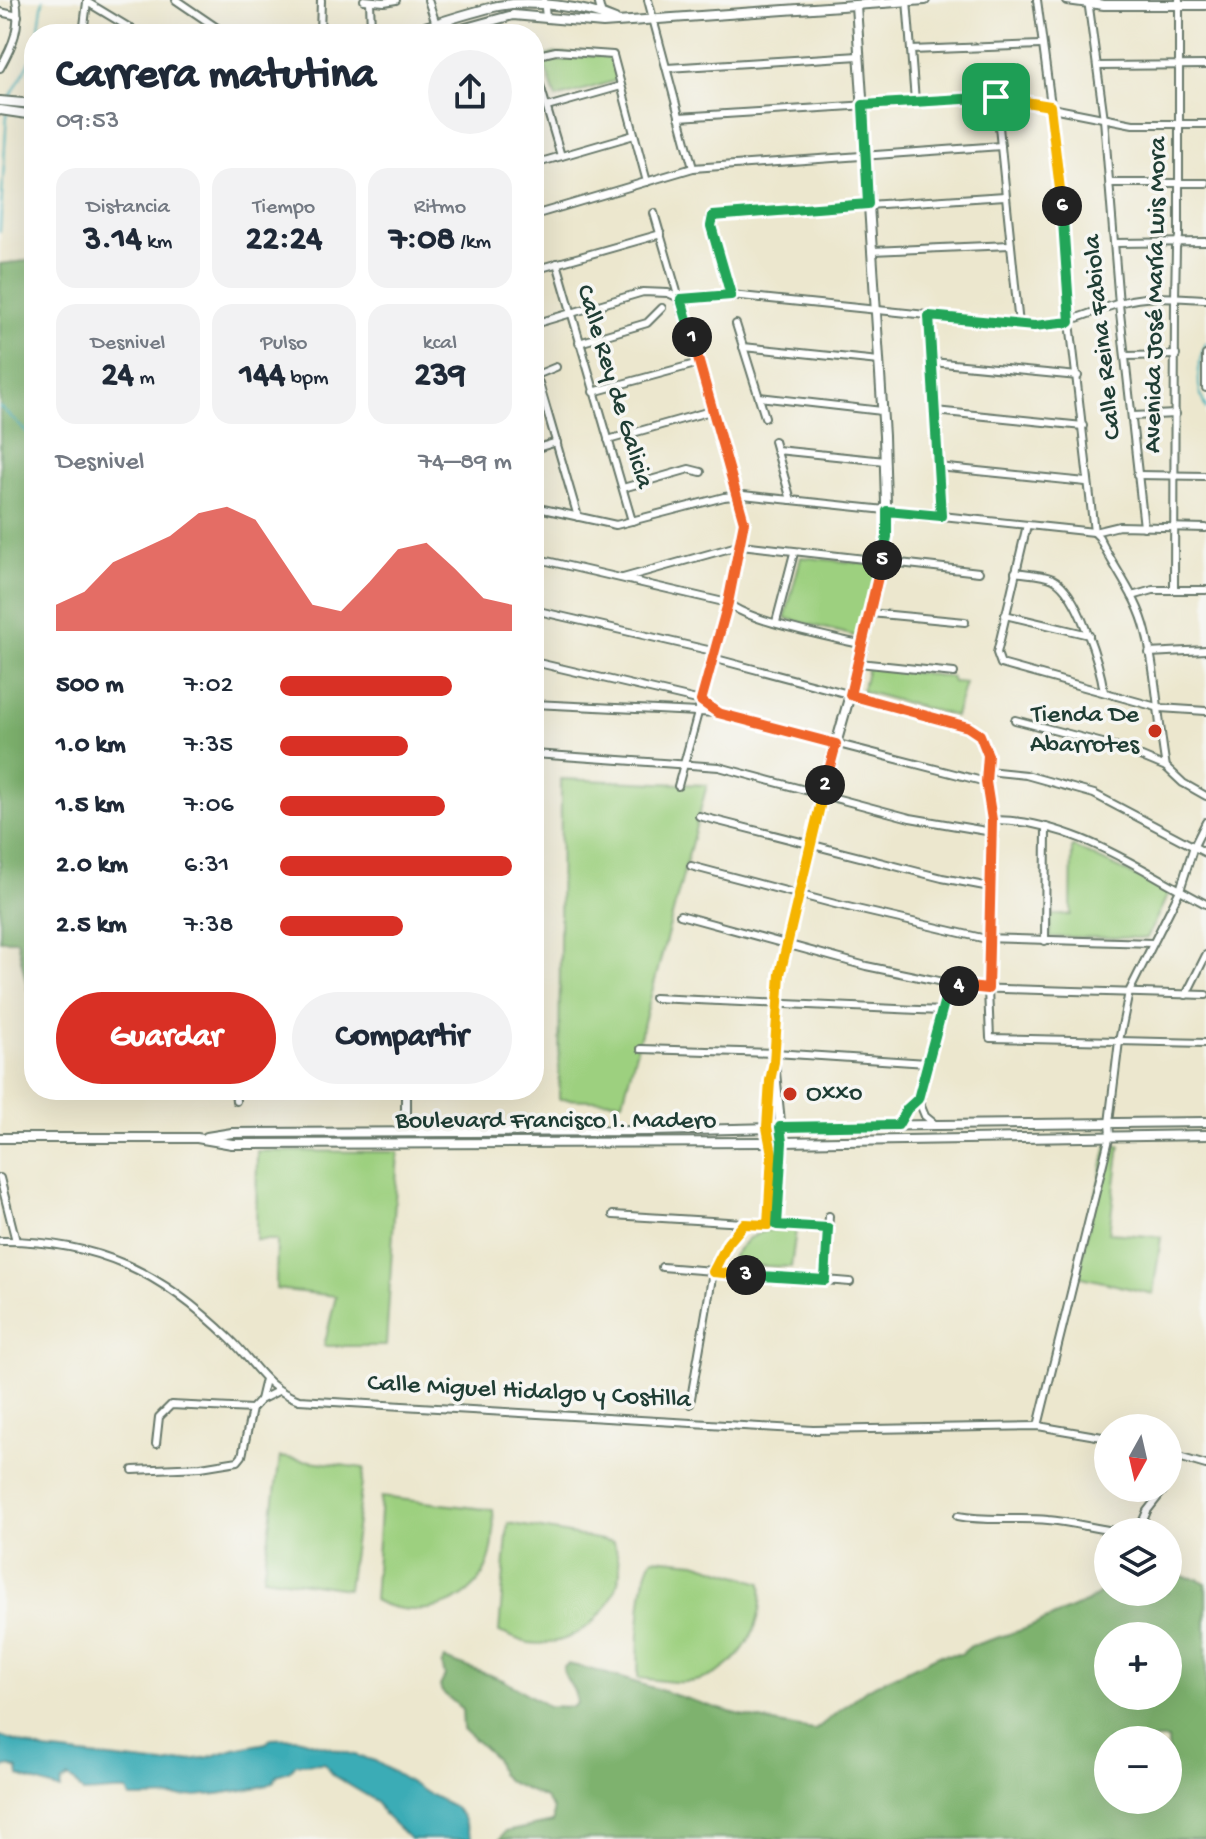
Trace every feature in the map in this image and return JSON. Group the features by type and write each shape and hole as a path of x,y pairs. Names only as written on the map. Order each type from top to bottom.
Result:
{"main road":[{"path":"436,24 496,3 545,3 615,21 856,2 925,0"},
{"path":"1067,0 1206,5"},
{"path":"782,1142 775,1058 777,1002 787,944 886,546 885,461 856,2"},
{"path":"475,24 503,16 603,19"},
{"path":"0,101 24,103"},
{"path":"0,110 24,114"},
{"path":"770,1141 767,1127 775,1058"},
{"path":"406,1100 406,1131"},
{"name":"Boulevard Francisco I. Madero","path":"197,1138 232,1133 638,1131 1206,1122"},
{"path":"306,1132 306,1144"},
{"name":"Boulevard Francisco I. Madero","path":"197,1138 232,1144 306,1144 782,1142 1206,1135"},
{"path":"0,1138 197,1138"}],"street":[{"path":"0,68 16,37 16,0"},
{"path":"176,0 211,24"},
{"path":"320,24 321,0"},
{"path":"370,24 367,1 396,0"},
{"path":"428,0 436,24"},
{"path":"598,0 603,19"},
{"path":"648,0 693,168"},
{"path":"907,0 915,101"},
{"path":"1037,0 1060,173 1070,322 1094,532 1132,596 1146,632 1160,708 1166,767"},
{"path":"85,24 88,1 124,24"},
{"name":"Calle Reina Fabiola","path":"1088,1 1111,183 1119,304 1144,527"},
{"name":"Avenida José María Luis Mora","path":"1174,590 1180,2"},
{"path":"545,3 546,17"},
{"path":"0,12 18,16"},
{"path":"911,50 1041,45"},
{"path":"544,54 556,51 613,55 647,182"},
{"path":"667,68 859,56"},
{"path":"1097,66 1206,65"},
{"path":"547,107 621,86"},
{"path":"544,97 561,156"},
{"path":"679,117 996,97 1133,124 1206,124"},
{"path":"996,97 1019,325"},
{"path":"544,161 634,135"},
{"path":"544,212 693,168 1001,146"},
{"path":"1111,183 1206,183"},
{"path":"731,295 711,226 711,219 716,215 1005,196"},
{"path":"654,213 714,410 744,522 728,603 678,786"},
{"path":"544,267 661,234"},
{"path":"1115,243 1206,242"},
{"path":"872,251 1010,245"},
{"name":"Calle Rey de Galicia","path":"557,263 632,521"},
{"path":"544,321 643,292 668,293 681,299 731,295 1045,326 1070,322 1119,304 1151,297 1206,299"},
{"path":"579,343 647,323 662,308"},
{"path":"929,316 941,516"},
{"path":"736,324 765,417"},
{"path":"743,347 879,361"},
{"path":"1126,356 1176,355"},
{"path":"1206,355 1206,388"},
{"path":"932,362 1078,376"},
{"path":"593,392 699,363"},
{"path":"544,372 556,367"},
{"path":"759,397 882,411"},
{"path":"544,399 578,517"},
{"path":"608,440 714,410"},
{"path":"935,411 1083,426"},
{"path":"1133,416 1176,414"},
{"path":"774,441 791,500"},
{"path":"544,446 557,442"},
{"path":"777,450 885,461"},
{"path":"938,467 1086,482"},
{"path":"623,488 689,469 701,472"},
{"path":"1137,475 1206,476"},
{"path":"544,509 611,525 738,495 1094,532 1119,526 1206,528"},
{"path":"1027,525 1005,615 998,659 1007,667 1160,708 1206,711"},
{"path":"623,578 741,545 979,572"},
{"path":"776,622 794,553"},
{"path":"544,560 728,603 735,609 776,622 863,645"},
{"path":"1015,572 1056,581 1064,589 1089,635 1104,692"},
{"path":"1132,596 1153,590 1206,590"},
{"path":"544,612 708,650 720,660 976,731 985,744 986,782 992,820 988,989 990,1038 1206,1043"},
{"path":"870,613 965,622"},
{"path":"1005,615 1089,635"},
{"path":"1149,653 1206,650"},
{"path":"859,663 954,673"},
{"path":"544,664 701,701 718,713"},
{"path":"544,705 718,713 986,782"},
{"path":"1015,720 1118,747 1166,767 1183,783 1203,794 1206,782"},
{"path":"544,755 684,763 729,769 910,818 992,832"},
{"path":"987,771 1026,775 1094,794 1206,853"},
{"path":"699,816 942,878 990,887"},
{"path":"992,820 1046,827 1094,843 1206,904"},
{"path":"1038,1426 1110,1135 1119,1041 1129,992 1180,890 1194,846 1206,822"},
{"path":"1045,941 1046,827"},
{"path":"691,866 798,895 989,939 1153,943"},
{"path":"680,915 866,966 949,984 988,989 1206,995"},
{"path":"1186,995 1206,955"},
{"path":"898,1125 907,1109 918,1099 949,984"},
{"path":"654,998 941,1011"},
{"path":"641,1049 775,1058 927,1063"},
{"path":"918,1099 925,1116 936,1125"},
{"path":"768,1225 770,1141"},
{"path":"777,1225 782,1142"},
{"path":"0,1178 16,1241"},
{"path":"613,1215 828,1228"},
{"path":"825,1280 829,1216"},
{"path":"690,1404 713,1272 728,1243 744,1224"},
{"name":"Calle Miguel Hidalgo y Costilla","path":"0,1241 70,1245 127,1263 161,1284 209,1321 278,1391 299,1400 813,1430 1038,1426 1094,1436"},
{"path":"662,1267 850,1282"},
{"path":"260,1400 265,1379"},
{"path":"133,1470 201,1467 238,1461 242,1456 252,1409 260,1400 278,1391"},
{"path":"156,1444 159,1417 171,1405 252,1409"},
{"path":"1182,1459 1206,1465"},
{"path":"958,1516 994,1520 1049,1520 1094,1529"}],"green space":[{"path":"557,53 612,56 618,80 556,98 544,56"},
{"path":"24,261 24,972 17,940 0,940 0,264"},
{"path":"801,557 879,565 862,638 785,618"},
{"path":"868,667 951,677 953,682 965,683 955,716 862,691"},
{"path":"561,779 707,785 623,1101 559,1099"},
{"path":"1072,846 1169,892 1147,938 1050,937 1050,915 1071,915"},
{"path":"1107,1145 1120,1145 1109,1233 1161,1237 1153,1294 1078,1276"},
{"path":"257,1151 398,1152 386,1346 324,1346 336,1296 276,1289 277,1240 256,1240"},
{"path":"770,1230 796,1230 791,1267 731,1265 729,1262 746,1241"},
{"path":"280,1457 364,1468 348,1589 263,1577"},
{"path":"381,1497 493,1510 490,1559 479,1581 454,1601 422,1610 405,1610 374,1600"},
{"path":"508,1523 614,1542 620,1569 616,1588 600,1615 575,1635 545,1643 529,1643 499,1632"},
{"path":"653,1558 695,1562 761,1583 759,1613 748,1642 739,1655 715,1674 685,1682 638,1678 641,1599"},
{"path":"1182,1576 1206,1583 1206,1839 500,1839 505,1832 553,1822 553,1809 545,1798 509,1782 500,1774 495,1758 463,1729 462,1709 442,1692 440,1686 445,1676 442,1664 445,1659 503,1680 548,1706 572,1707 577,1703 576,1698 563,1668 568,1664 752,1718 815,1730 868,1688 939,1655 961,1654 971,1646 1025,1629 1094,1597 1094,1606 1182,1606"}],"water":[{"path":"0,1736 45,1751 164,1764 209,1757 266,1743 270,1739 297,1738 375,1761 453,1806 462,1816 472,1839 410,1839 383,1813 376,1801 334,1776 324,1763 296,1764 289,1771 277,1775 268,1785 251,1789 200,1796 130,1798 127,1791 83,1793 68,1778 61,1783 60,1790 19,1776 18,1769 11,1766 2,1768"}],"waterway":[{"path":"39,24 43,0"},
{"path":"9,99 24,72"},
{"path":"0,231 7,113"},
{"path":"1206,343 1198,376 1206,409"},
{"path":"0,407 24,430"}],"place":[{"name":"Tienda De Abarrotes","path":"1155,731"},
{"name":"Oxxo","path":"790,1094"}],"route":[{"path":"996,97 1050,106 1060,173 1070,322 1034,326 929,316 941,516 887,511 886,546 850,695 968,727 976,731 985,744 988,755 986,782 992,820 988,989 949,984 918,1099 907,1109 898,1125 780,1127 782,1142 777,1225 828,1228 825,1280 713,1272 728,1243 744,1224 768,1225 772,1154 767,1127 780,974 836,744 718,713 701,701 728,603 744,522 681,299 731,295 710,222 716,215 868,204 863,105 996,97"}]}
